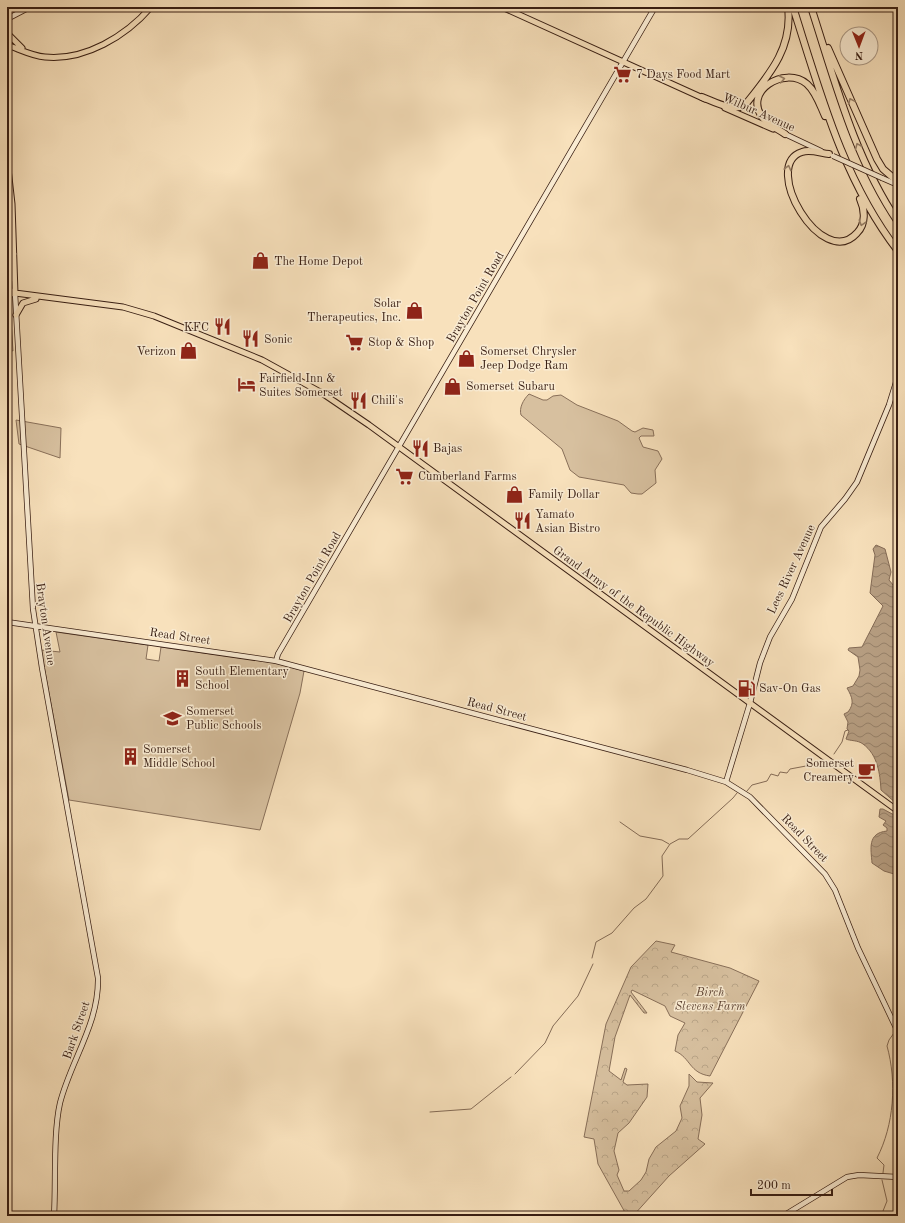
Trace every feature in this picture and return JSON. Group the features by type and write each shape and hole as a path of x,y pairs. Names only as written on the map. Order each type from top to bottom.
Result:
{"highway":[{"path":"702,97 728,107 741,108 745,105 771,73 782,53 788,31 788,7"},
{"path":"793,7 839,146"},
{"path":"812,9 877,159 883,169 898,183"},
{"path":"812,9 852,132 880,194 898,222"},
{"path":"785,134 763,118 758,109 758,99 761,91 771,82 779,79 794,78 802,81 813,90 851,173 874,216 898,251"},
{"path":"831,155 812,151 799,153 790,161 786,174 788,184 800,210 818,233 831,241 841,242 850,239 859,231 863,224 862,205 851,173"},
{"path":"880,194 898,216"}],"main road":[{"path":"7,19 30,7"},
{"path":"7,45 44,57 58,57 82,52 106,44 130,29 151,7"},
{"name":"Wilbur Avenue","path":"502,7 882,178 898,183"},
{"name":"Brayton Point Road","path":"276,660 278,654 655,7"},
{"path":"7,34 18,45 30,53"},
{"path":"7,34 7,39"},
{"name":"Brayton Avenue","path":"7,160 12,204 29,572 35,625 72,826"},
{"path":"7,250 14,254"},
{"path":"7,284 14,272"},
{"path":"7,289 15,294"},
{"path":"7,295 15,294"},
{"name":"Grand Army of the Republic Highway","path":"15,294 133,310 239,350 282,371 325,395 399,447 750,703"},
{"path":"16,315 19,307 24,302 44,298"},
{"name":"Lees River Avenue","path":"726,782 750,703 760,663 770,637 792,598 821,527 846,499 857,482 889,405 898,376"},
{"name":"Read Street","path":"7,622 276,660 687,770 726,782 757,803 825,874 835,890 858,948 898,1032"},
{"path":"750,703 898,811"},
{"name":"Bark Street","path":"54,1216 59,1107 91,1023 98,991 96,962 72,826"},
{"path":"783,1216 847,1177 859,1175 898,1177"}],"green space":[{"path":"7,291 10,303 13,351 7,349"},
{"path":"529,394 543,400 561,395 577,405 618,421 632,431 635,432 643,428 653,430 654,436 641,436 639,438 643,447 658,451 662,459 655,470 656,483 642,494 638,494 631,493 624,485 579,477 570,470 562,449 521,415 522,404"},
{"path":"16,420 61,428 60,458 19,444"},
{"name":"Somerset Public Schools","path":"56,632 148,645 146,659 159,661 161,647 276,663 304,671 300,693 260,830 69,800 41,650 60,652"},
{"name":"Birch Stevens Farm","path":"656,941 675,945 671,952 730,968 759,981 710,1076 698,1072 684,1057 675,1051 678,1035 685,1023 670,1016 665,1006 632,990 631,992 647,1013 644,1013 630,995 615,1037 609,1071 621,1080 625,1068 627,1069 623,1082 627,1085 648,1084 647,1097 629,1123 618,1133 614,1151 619,1170 617,1175 624,1191 629,1191 641,1180 646,1172 649,1159 656,1147 676,1131 682,1118 680,1106 689,1086 689,1074 697,1082 713,1083 700,1098 702,1115 698,1139 705,1144 669,1176 633,1216 627,1216 598,1164 594,1139 584,1137 606,1024 631,967"}],"water":[{"path":"876,545 885,549 891,572 889,580 898,591 898,885 894,874 884,871 872,863 871,847 873,838 876,835 887,831 887,828 883,825 886,821 879,817 880,809 883,809 896,816 897,804 881,790 877,765 868,748 861,743 846,739 849,731 847,729 848,722 844,714 848,712 852,706 851,697 847,688 853,686 859,676 860,670 858,657 848,650 849,648 862,647 883,606 870,593 875,555 873,549"}],"waterway":[{"path":"834,754 842,742 845,731 848,730"},
{"path":"747,791 752,785 767,781 771,774 778,776 780,772 787,773 790,769 822,763"},
{"path":"592,958 596,942 612,933 634,908 646,899 663,876 662,856 670,844 679,839 688,839 737,793"},
{"path":"620,822 640,836 662,840 669,844"},
{"path":"515,1074 545,1043 553,1026 578,996 593,964"},
{"path":"883,1173 884,1165 877,1158 883,1145 890,1118 893,1089 887,1046 894,1033"},
{"path":"430,1112 471,1109 511,1077"},
{"path":"881,1216 887,1201 882,1180"}],"place":[{"name":"7 Days Food Mart","path":"623,74"},
{"name":"The Home Depot","path":"261,261"},
{"name":"Solar Therapeutics, Inc.","path":"414,310"},
{"name":"KFC","path":"222,327"},
{"name":"Sonic","path":"251,339"},
{"name":"Stop & Shop","path":"355,342"},
{"name":"Verizon","path":"189,351"},
{"name":"Somerset Chrysler Jeep Dodge Ram","path":"467,358"},
{"name":"Fairfield Inn & Suites Somerset","path":"246,385"},
{"name":"Somerset Subaru","path":"453,386"},
{"name":"Chili's","path":"358,400"},
{"name":"Bajas","path":"420,448"},
{"name":"Cumberland Farms","path":"405,476"},
{"name":"Family Dollar","path":"515,494"},
{"name":"Yamato Asian Bistro","path":"522,521"},
{"name":"South Elementary School","path":"182,678"},
{"name":"Sav-On Gas","path":"746,688"},
{"name":"Somerset Public Schools","path":"173,718"},
{"name":"Somerset Middle School","path":"130,756"},
{"name":"Somerset Creamery","path":"867,770"}]}
